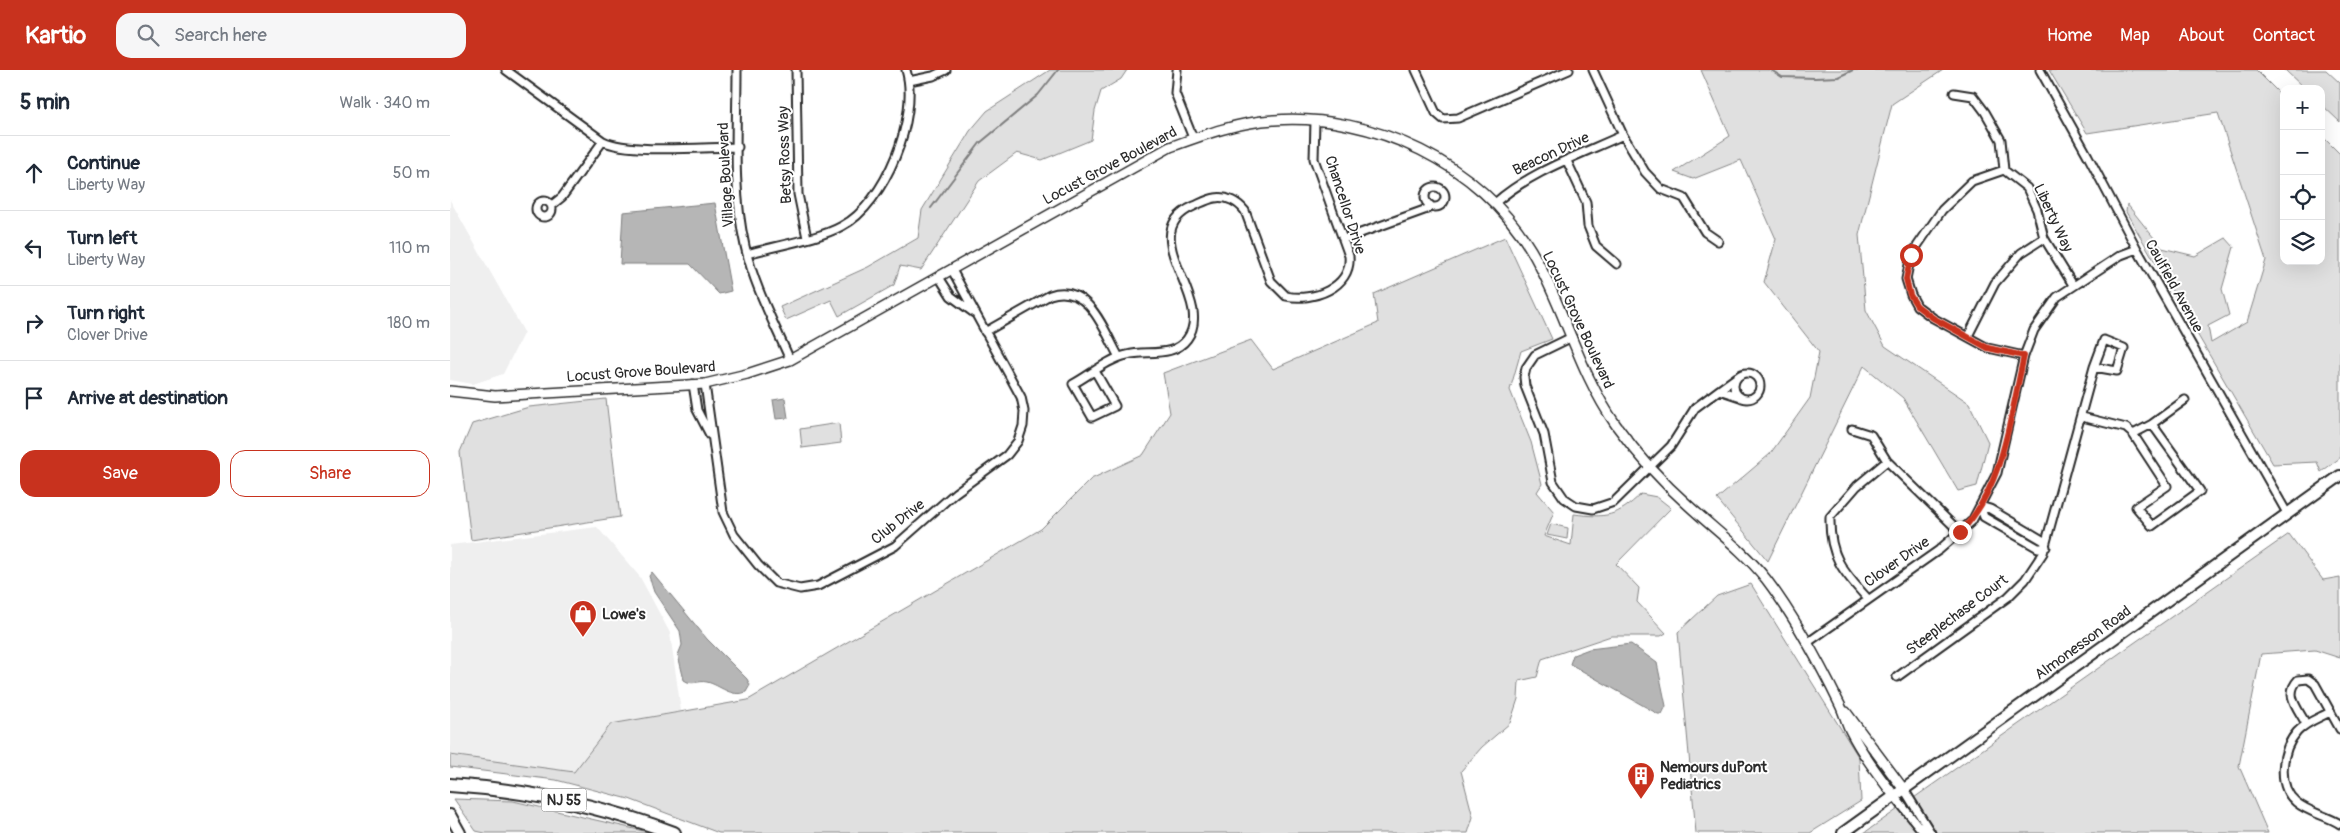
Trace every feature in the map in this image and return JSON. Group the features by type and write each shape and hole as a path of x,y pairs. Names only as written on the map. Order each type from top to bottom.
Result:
{"highway":[{"name":"NJ 55","path":"450,785 490,788 551,797 613,812 674,833"}],"main road":[{"name":"Almonesson Road","path":"1844,833 2340,476"},
{"path":"450,815 460,833"}],"street":[{"path":"506,70 603,141 618,147 738,147"},
{"name":"Village Boulevard","path":"736,70 740,215 747,254 760,292 790,360"},
{"name":"Betsy Ross Way","path":"796,70 797,189 807,238"},
{"path":"747,254 843,226 855,218 873,200 905,130 910,106 909,80 906,70"},
{"path":"909,80 933,76 946,70"},
{"path":"1177,70 1175,93 1193,138"},
{"path":"1416,70 1436,113 1443,119 1458,118 1569,70"},
{"path":"1593,70 1623,135 1645,172 1661,189 1684,198 1705,232 1718,241"},
{"name":"Caulfield Avenue","path":"2040,70 2137,249 2287,513"},
{"path":"1954,93 1973,96 1985,112 2000,140 2004,170 1972,181 1942,210 1911,255 1906,279 1910,295 1917,306 1933,318 1988,348 2024,356"},
{"name":"Locust Grove Boulevard","path":"450,391 495,396 705,384 747,374 790,360 1170,147 1235,126 1274,120 1315,121 1353,127 1389,136 1416,148 1442,163 1495,203 1520,233 1536,259 1603,405 1629,443 1650,468 1688,506 1726,536 1748,559 1782,602 1840,704"},
{"name":"Chancellor Drive","path":"1095,372 1115,406 1092,417 1073,384 1119,357 1175,349 1184,344 1191,332 1194,322 1193,309 1171,247 1170,238 1176,218 1189,208 1218,198 1237,203 1249,218 1271,281 1280,292 1292,297 1307,298 1330,290 1343,280 1350,265 1348,251 1314,159 1315,121"},
{"name":"Beacon Drive","path":"1495,203 1512,188 1623,135"},
{"path":"552,205 562,197 603,141"},
{"path":"1567,162 1586,202 1588,226 1596,246 1617,264"},
{"name":"Liberty Way","path":"2004,170 2027,188 2037,210 2044,238 2073,285"},
{"path":"1344,239 1427,209 1430,205"},
{"path":"1968,336 1995,283 2021,253 2044,238"},
{"name":"Clover Drive","path":"1807,643 1939,550 1972,521 1997,473 2024,356 2034,330 2057,297 2121,255 2137,249"},
{"name":"Club Drive","path":"705,384 723,512 734,535 758,565 776,583 800,589 818,586 895,546 955,492 1000,461 1015,446 1023,426 1024,405 1017,387 974,313 952,270"},
{"path":"939,277 951,296 974,313"},
{"path":"985,332 1050,295 1059,293 1074,294 1091,307 1119,357"},
{"path":"1572,337 1534,355 1528,364 1524,377 1525,386 1544,434 1551,476 1564,498 1576,506 1598,509 1614,502 1671,446 1692,411 1719,390 1744,373 1752,374 1760,383 1756,395 1748,399 1719,390"},
{"name":"Steeplechase Court","path":"1897,677 2008,597 2025,580 2046,547 2094,367 2104,340 2124,348 2117,371 2094,367"},
{"path":"1737,377 1734,386 1740,396"},
{"path":"693,384 697,410 712,440"},
{"path":"2133,434 2152,424 2185,400"},
{"path":"2082,417 2126,428 2133,434 2167,486 2136,507 2152,526 2200,491 2152,424"},
{"path":"1852,429 1871,435 1887,461 1960,532"},
{"path":"1868,599 1848,578 1834,554 1830,539 1830,517 1857,486 1887,461"},
{"path":"1980,506 1984,517 2038,548 2046,547"},
{"path":"2306,724 2291,695 2293,686 2298,680 2308,679 2315,684 2340,729"},
{"path":"1840,704 1905,790 1930,833"},
{"path":"1840,704 1859,745 1895,797 1924,833"},
{"path":"2330,712 2306,724 2290,742 2283,762 2284,783 2294,801 2308,811 2339,822"}],"shaded area":[{"path":"1050,70 1127,70 1121,79 1101,91 1095,111 1091,140 1042,160 1017,153 979,181 921,270 900,266 894,285 839,316 831,300 786,320 780,307 868,267 918,238 922,210 970,131 987,111"},
{"path":"1701,70 1943,70 1892,104 1859,235 1866,310 1885,346 1969,403 1988,442 1977,486 1958,491 1903,398 1864,366 1768,561 1717,499 1770,454 1810,398 1819,352 1764,282 1776,239 1741,160 1693,179 1674,172 1730,136"},
{"path":"2049,70 2256,70 2280,94 2280,265 2325,265 2325,139 2340,154 2340,458 2321,472 2317,462 2273,464 2126,212 2127,204 2162,248 2195,256 2226,238 2234,247 2222,289 2229,315 2208,326 2211,343 2247,322 2266,260 2218,113 2087,133"},
{"path":"2285,70 2326,70 2340,83 2340,122 2325,108 2325,85 2301,85"},
{"path":"450,200 524,332 503,374 473,384 450,380"},
{"path":"715,203 731,291 719,294 690,264 620,264 623,212"},
{"path":"1505,237 1552,339 1521,351 1510,390 1531,442 1542,484 1537,492 1554,512 1544,536 1571,545 1574,514 1595,516 1610,514 1633,502 1641,494 1657,497 1671,508 1616,564 1639,588 1637,602 1666,633 1661,636 1611,636 1542,659 1537,677 1519,681 1518,699 1510,723 1482,747 1461,771 1473,817 1468,833 719,833 629,799 556,780 450,767 450,755 574,772 611,724 748,700 1041,529 1091,479 1143,455 1170,413 1163,373 1251,340 1273,369 1378,323 1374,294"},
{"path":"785,398 788,418 776,419 773,400"},
{"path":"606,399 620,517 471,540 460,452 472,424 529,407"},
{"path":"839,423 841,443 802,448 800,429"},
{"path":"1551,524 1568,528 1567,539 1547,535"},
{"path":"597,527 640,577 670,633 681,711 611,724 574,772 450,755 450,545"},
{"path":"2289,534 2323,580 2340,577 2340,658 2315,650 2261,654 2239,766 2268,833 1864,833"},
{"path":"652,572 707,639 747,679 750,685 746,692 735,693 707,682 690,683 684,680 678,655 682,645 680,631 654,592 649,576"},
{"path":"1751,584 1859,758 1861,801 1810,833 1696,833 1678,632 1717,596"},
{"path":"1631,644 1657,663 1666,706 1662,714 1658,714 1570,664 1573,655 1589,649"},
{"path":"454,799 513,801 652,833 485,833 476,831"}],"waterway":[{"path":"931,208 980,143 1038,95 1058,70"},
{"path":"1771,70 1782,77 1815,78 1838,77 1853,70"}],"place":[{"name":"Lowe's","path":"583,638"},
{"name":"Nemours duPont Pediatrics","path":"1641,800"}],"route":[{"path":"1911,255 1906,279 1910,295 1917,306 1933,318 1988,348 2024,356 1997,473 1972,521 1960,532"}]}
